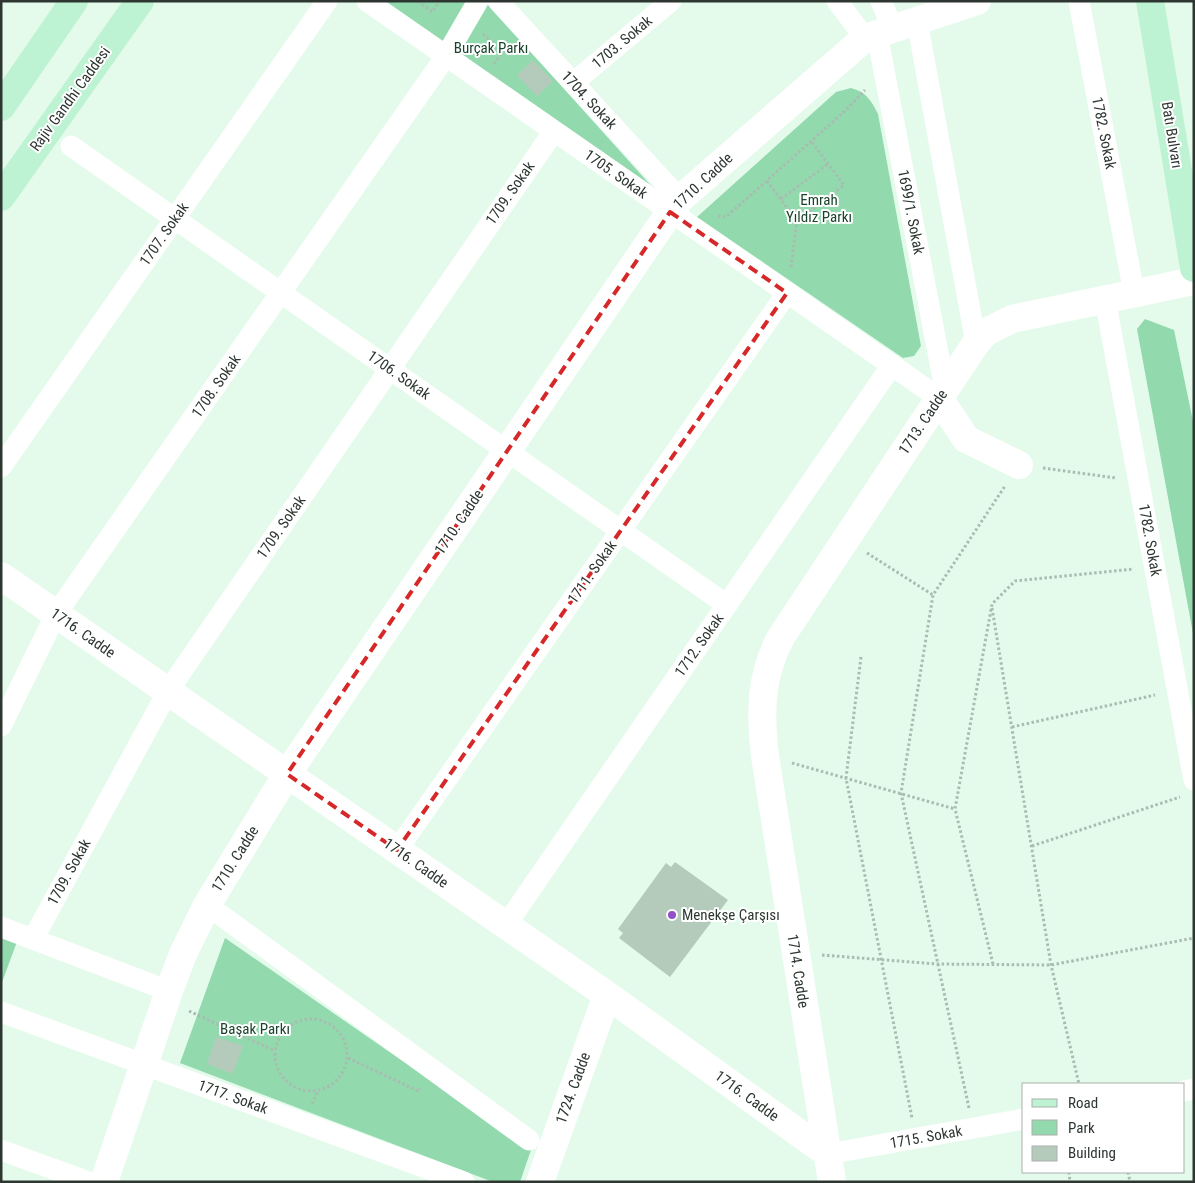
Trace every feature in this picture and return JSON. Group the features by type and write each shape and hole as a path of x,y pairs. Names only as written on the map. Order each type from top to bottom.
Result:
{"main road":[{"path":"1,107 74,1"},
{"name":"Rajiv Gandhi Caddesi","path":"1,197 140,1"},
{"path":"1131,1 1138,42 1163,79"},
{"name":"Batı Bulvarı","path":"1150,1 1194,268"}],"street":[{"name":"1707. Sokak","path":"1,468 327,1"},
{"name":"1705. Sokak","path":"367,1 554,131 675,205 788,293 892,365 942,394"},
{"name":"1708. Sokak","path":"1,726 56,614 446,56 478,1"},
{"name":"1704. Sokak","path":"498,1 574,83 675,205"},
{"name":"1703. Sokak","path":"574,83 671,1"},
{"path":"837,1 888,30"},
{"path":"880,1 976,343"},
{"name":"1710. Cadde","path":"104,1182 167,996 183,954 207,905 287,774 675,205 888,30 977,1"},
{"name":"1782. Sokak","path":"1079,1 1134,293"},
{"name":"1699/1. Sokak","path":"888,30 884,69 942,394"},
{"name":"1709. Sokak","path":"33,939 168,691 554,131"},
{"name":"1706. Sokak","path":"71,146 727,605"},
{"name":"1713. Cadde","path":"762,701 764,680 774,650 976,343 992,328 1012,319 1194,280"},
{"name":"1711. Sokak","path":"397,850 788,293"},
{"name":"1782. Sokak","path":"1106,299 1178,690 1189,788"},
{"name":"1712. Sokak","path":"506,925 892,365"},
{"path":"942,394 966,439 1019,465"},
{"name":"1716. Cadde","path":"1,576 607,995 828,1154"},
{"name":"1714. Cadde","path":"762,701 765,756 832,1182"},
{"path":"207,905 529,1140"},
{"path":"1,927 167,996"},
{"name":"1724. Cadde","path":"540,1182 607,995"},
{"name":"1717. Sokak","path":"1,1012 464,1182"},
{"name":"1715. Sokak","path":"828,1154 1022,1119"},
{"path":"1,1150 89,1182"}],"path":[{"path":"418,1 432,12 440,1"},
{"path":"483,82 520,25"},
{"path":"717,216 726,217 767,181 845,111 884,69"},
{"path":"797,221 844,185 811,141"},
{"path":"781,200 828,164"},
{"path":"767,181 797,221 788,293"},
{"path":"973,1128 901,793 933,595 1019,465 1139,481"},
{"path":"846,539 933,595"},
{"path":"993,964 955,809 992,604 1015,581 1154,566"},
{"path":"992,604 1051,965 1079,1083"},
{"path":"861,657 846,778 916,1139"},
{"path":"1012,727 1178,690"},
{"path":"765,756 955,809"},
{"path":"1032,846 1189,788"},
{"path":"795,954 880,958 937,964 1051,965 1194,938"},
{"path":"167,996 274,1051"},
{"path":"308,1018 321,1020 332,1025 341,1034 347,1046 348,1058 344,1070 337,1081 326,1088 309,1092 297,1089 287,1083 275,1063 274,1051 278,1039 285,1028 296,1021 308,1018"},
{"path":"348,1058 418,1091 431,1069"}],"highlighted area":[{"path":"670,212 787,293 397,850 287,774"}],"green space":[{"path":"378,1 472,1 445,48"},
{"name":"Burçak Parkı","path":"486,2 654,189 455,55"},
{"name":"Emrah Yıldız Parkı","path":"851,88 867,97 878,114 921,346 914,356 903,358 697,217 836,92"},
{"path":"1145,319 1174,330 1194,426 1194,639 1137,329"},
{"path":"1,932 18,939 1,985"},
{"name":"Başak Parkı","path":"225,938 531,1150 520,1182 493,1182 180,1063"}],"building":[{"path":"533,60 553,81 537,96 517,75"},
{"name":"Menekşe Çarşısı","path":"675,862 728,900 670,977 619,938 623,933 618,929 666,863 671,867"},
{"path":"216,1037 243,1046 233,1074 207,1064"}],"place":[{"name":"Menekşe Çarşısı","path":"672,915"}]}
